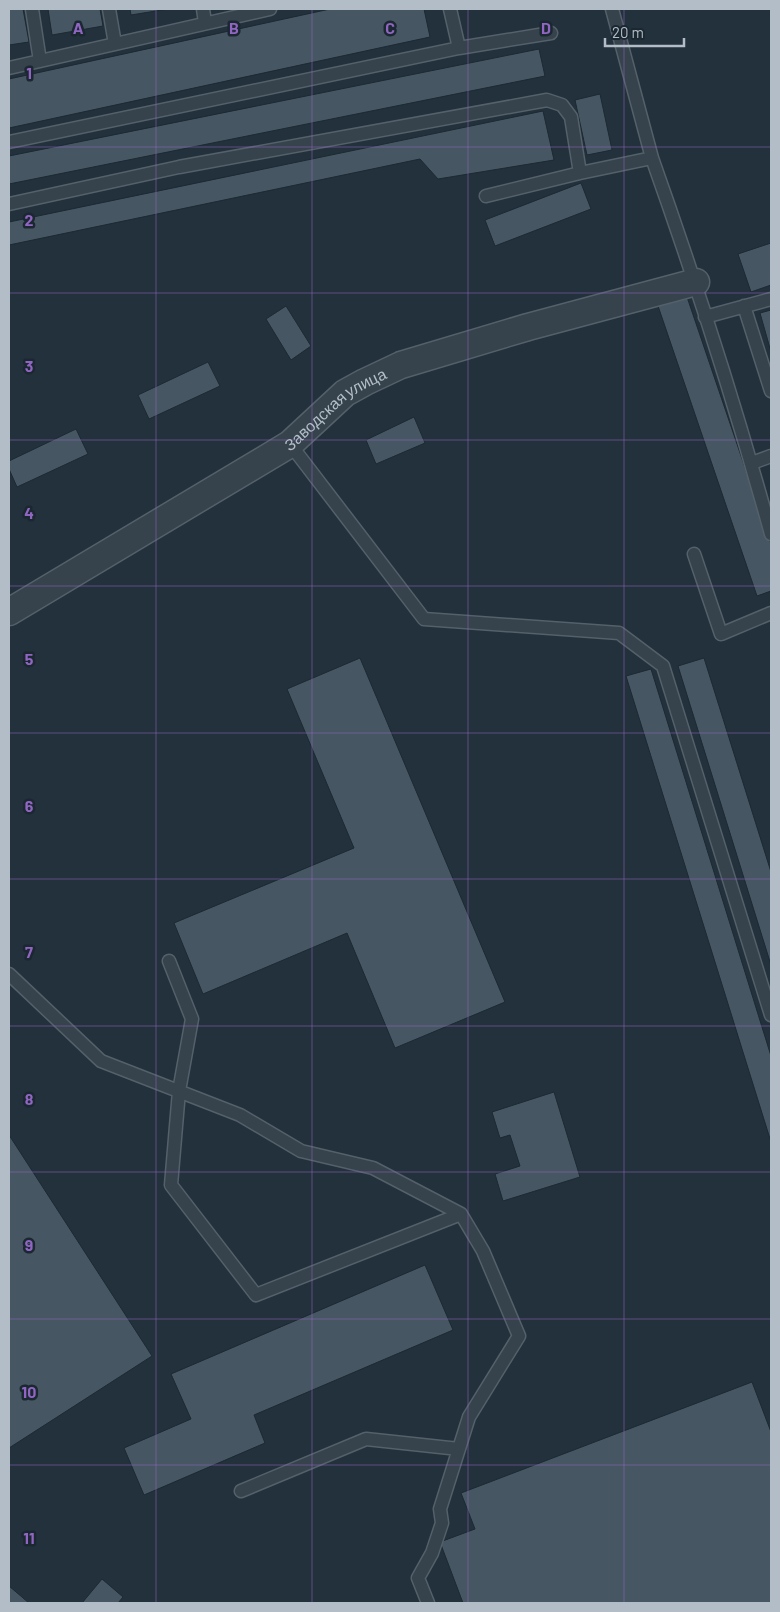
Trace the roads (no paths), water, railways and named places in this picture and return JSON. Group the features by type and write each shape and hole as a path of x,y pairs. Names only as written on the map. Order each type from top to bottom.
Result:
{"street":[{"name":"Заводская улица","path":"9,612 290,444 345,393 401,366 528,327 696,282"}],"lane":[{"path":"32,9 40,61"},
{"path":"109,9 115,44"},
{"path":"203,9 205,23"},
{"path":"9,68 270,9"},
{"path":"450,9 459,48"},
{"path":"612,9 652,158 696,282 752,463 771,534"},
{"path":"9,142 459,48 551,33"},
{"path":"9,204 179,166 547,100 562,105 571,117 580,173"},
{"path":"486,196 652,158"},
{"path":"706,317 771,299"},
{"path":"744,306 771,391"},
{"path":"290,444 424,619 619,632 663,666 771,1015"},
{"path":"752,463 771,456"},
{"path":"694,554 721,634 771,613"},
{"path":"169,961 192,1019 179,1091 171,1185 256,1295 461,1214"},
{"path":"9,974 101,1061 240,1115 301,1151 373,1168 461,1214 483,1251 519,1336 469,1417 440,1509 442,1523 432,1553 418,1578 428,1603"},
{"path":"241,1490 366,1439 459,1449"}]}
